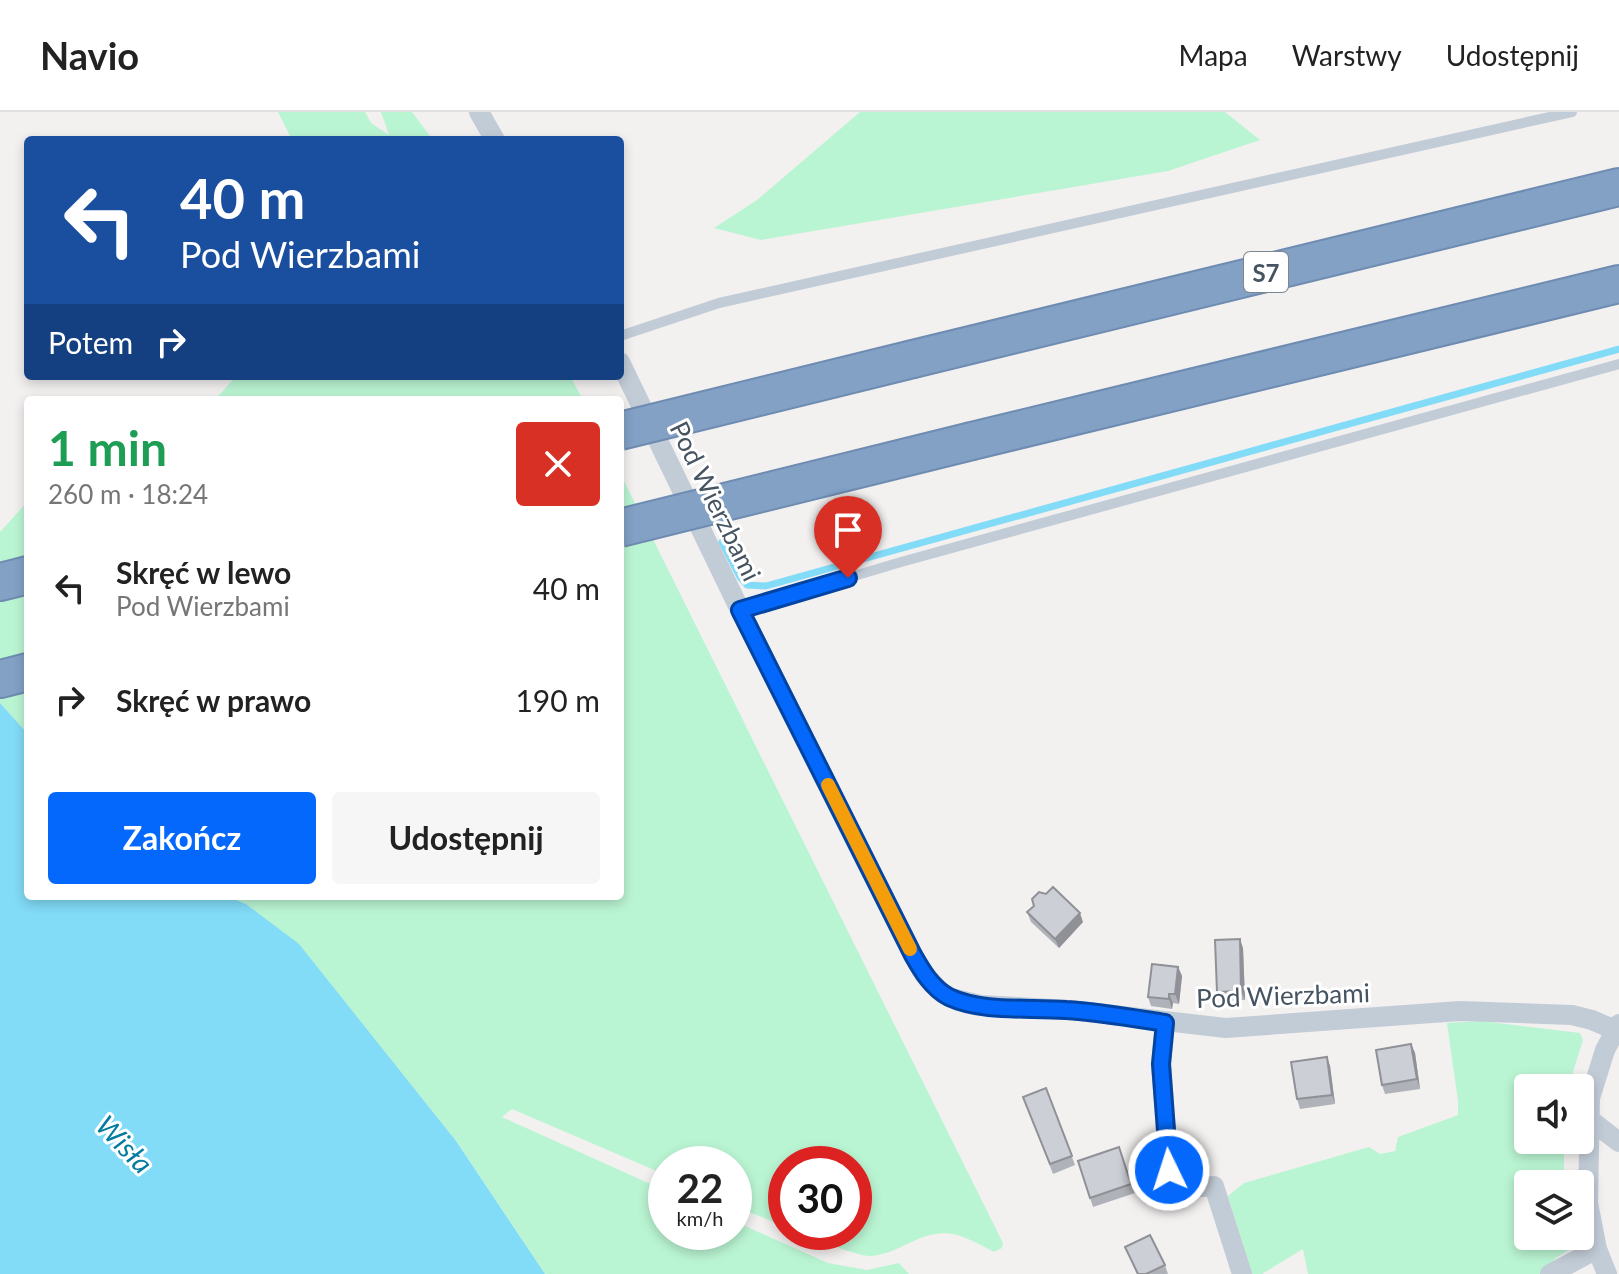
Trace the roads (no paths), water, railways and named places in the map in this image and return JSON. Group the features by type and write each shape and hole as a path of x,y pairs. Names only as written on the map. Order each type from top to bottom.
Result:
{"highway":[{"name":"S7","path":"624,430 1619,187"},
{"path":"624,527 1619,284"},
{"path":"0,582 24,576"},
{"path":"0,679 24,673"}],"street":[{"path":"479,112 493,136"},
{"name":"Pod Wierzbami","path":"624,370 913,955 933,985 951,998 981,1005 1070,1010 1226,1028 1460,1011 1572,1015 1617,1027"},
{"path":"1165,1023 1161,1064 1171,1196 1190,1188 1214,1186 1242,1274"},
{"path":"1594,1081 1617,1027"},
{"path":"1594,1123 1619,1142"},
{"path":"1589,1154 1588,1203 1597,1249 1607,1274"},
{"path":"1550,1274 1597,1249"}],"lane":[{"path":"624,334 719,303 1572,112"},
{"path":"740,610 901,562 1619,364"}],"water":[{"name":"Wisła","path":"0,703 24,730 24,900 236,900 246,904 299,944 456,1141 545,1274 0,1274"}],"waterway":[{"path":"722,542 747,585 766,586 1619,349"}]}
